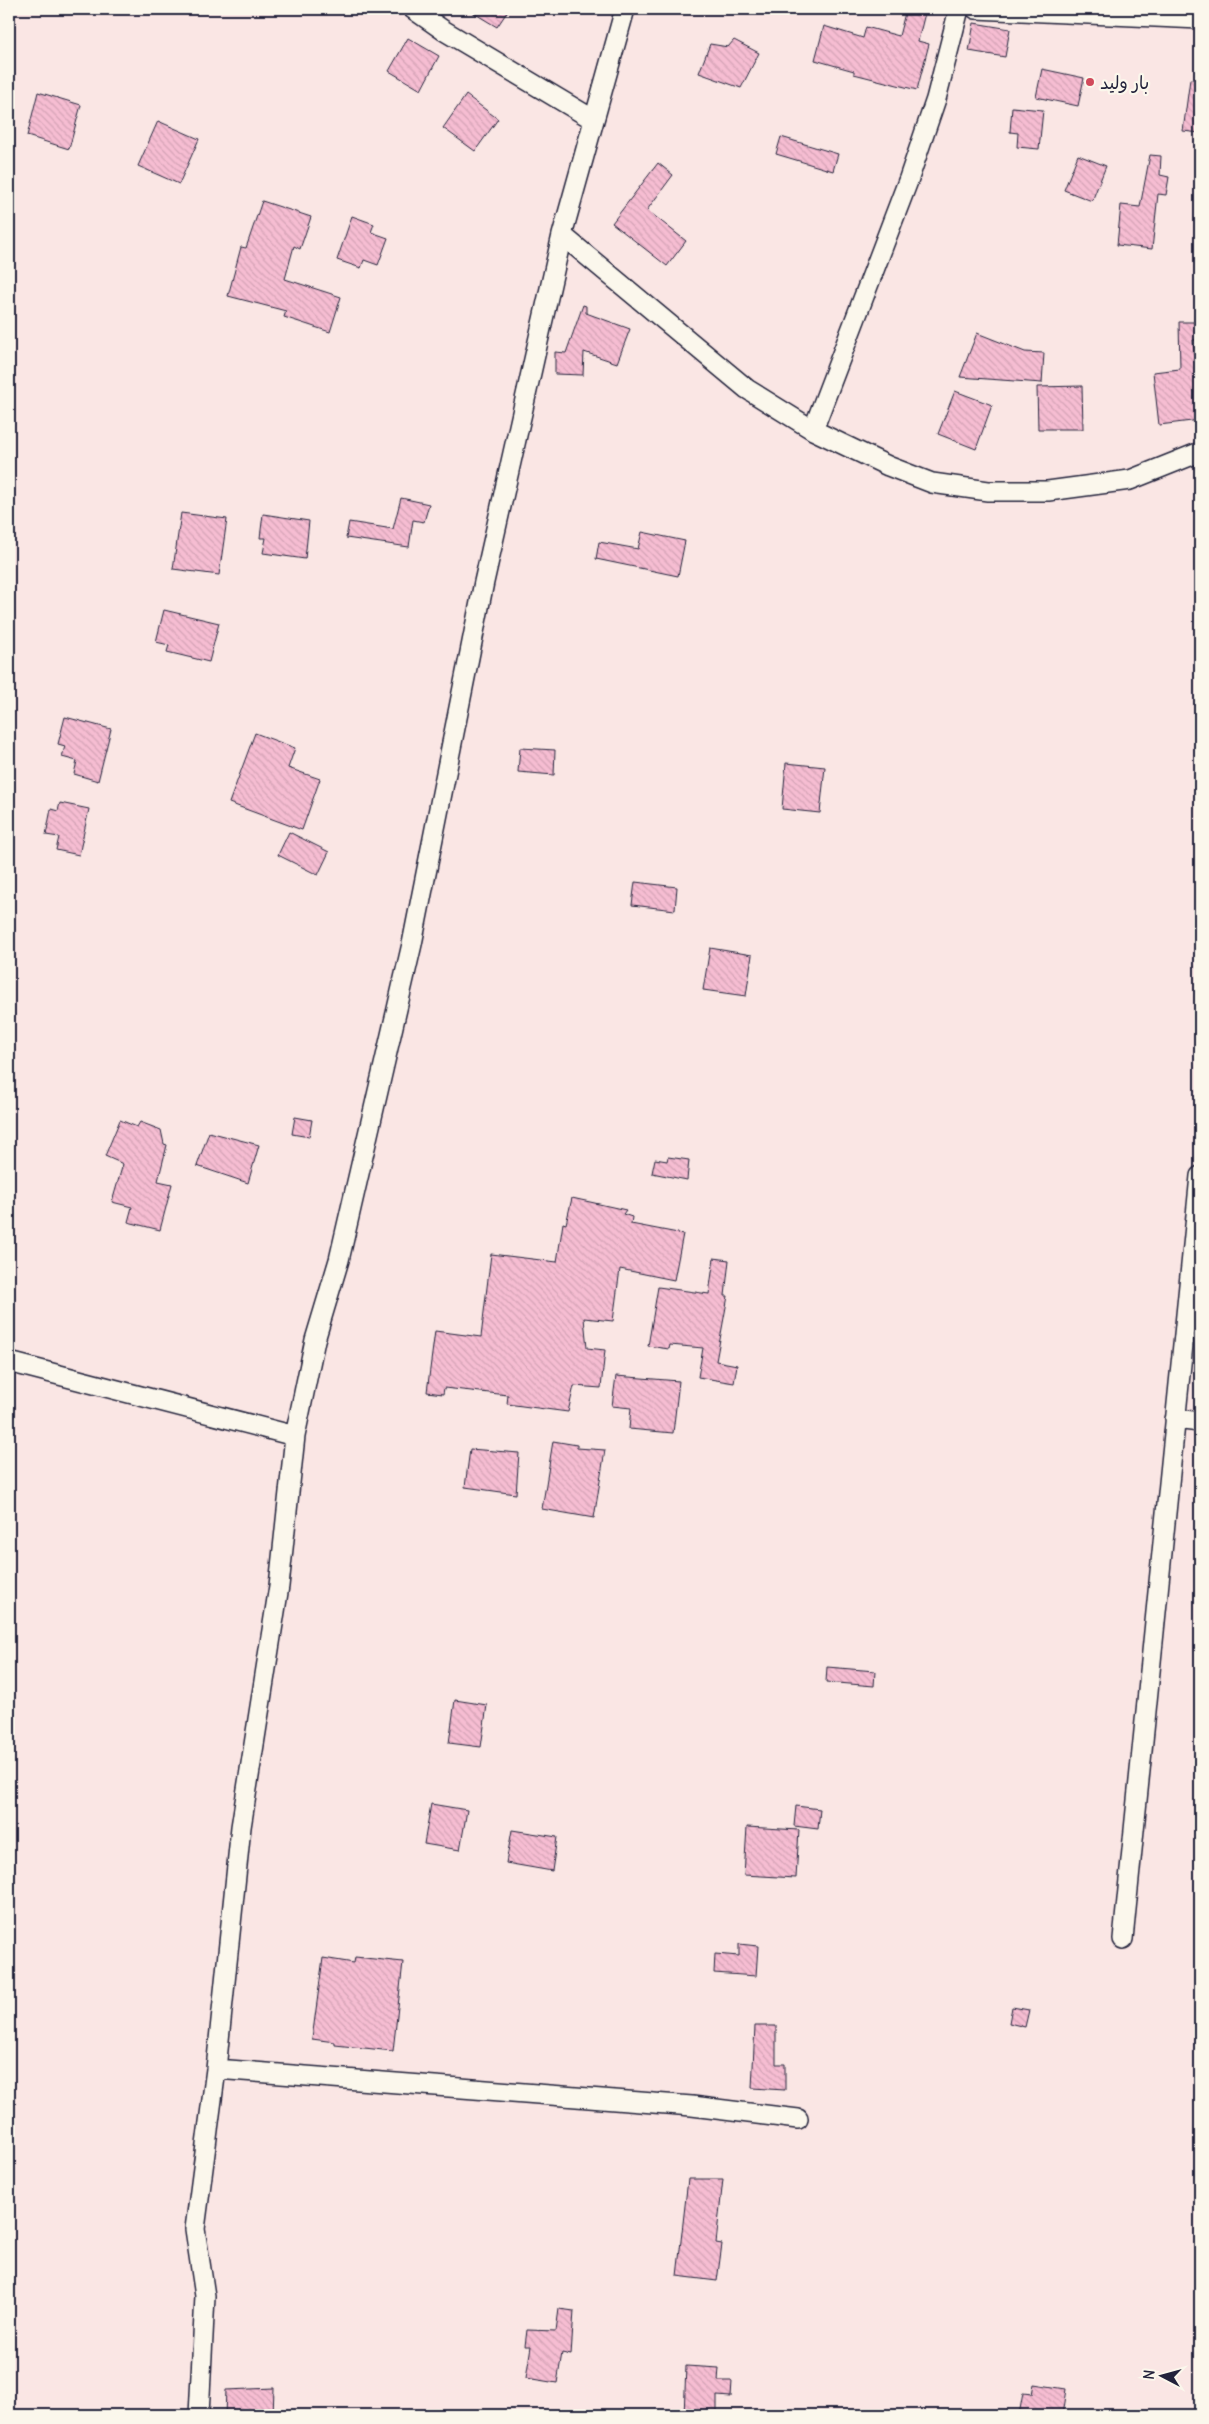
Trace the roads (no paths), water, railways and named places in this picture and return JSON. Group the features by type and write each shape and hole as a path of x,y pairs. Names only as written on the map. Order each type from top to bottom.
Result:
{"street":[{"path":"413,9 443,30 594,120"},
{"path":"199,2415 205,2296 196,2246 195,2229 216,2069 241,1827 278,1586 295,1436 315,1340 339,1260 408,963 484,582 562,235 625,9"},
{"path":"812,430 908,181 936,99 959,9"},
{"path":"976,9 1200,19"},
{"path":"562,235 747,389 812,430 888,466 932,483 988,491 1048,491 1130,480 1200,452"},
{"path":"1123,1939 1200,1176"},
{"path":"9,1362 295,1436"},
{"path":"1175,1419 1200,1422"},
{"path":"216,2069 682,2106 798,2119"}],"place":[{"name":"بار وليد","path":"1090,82"}]}
